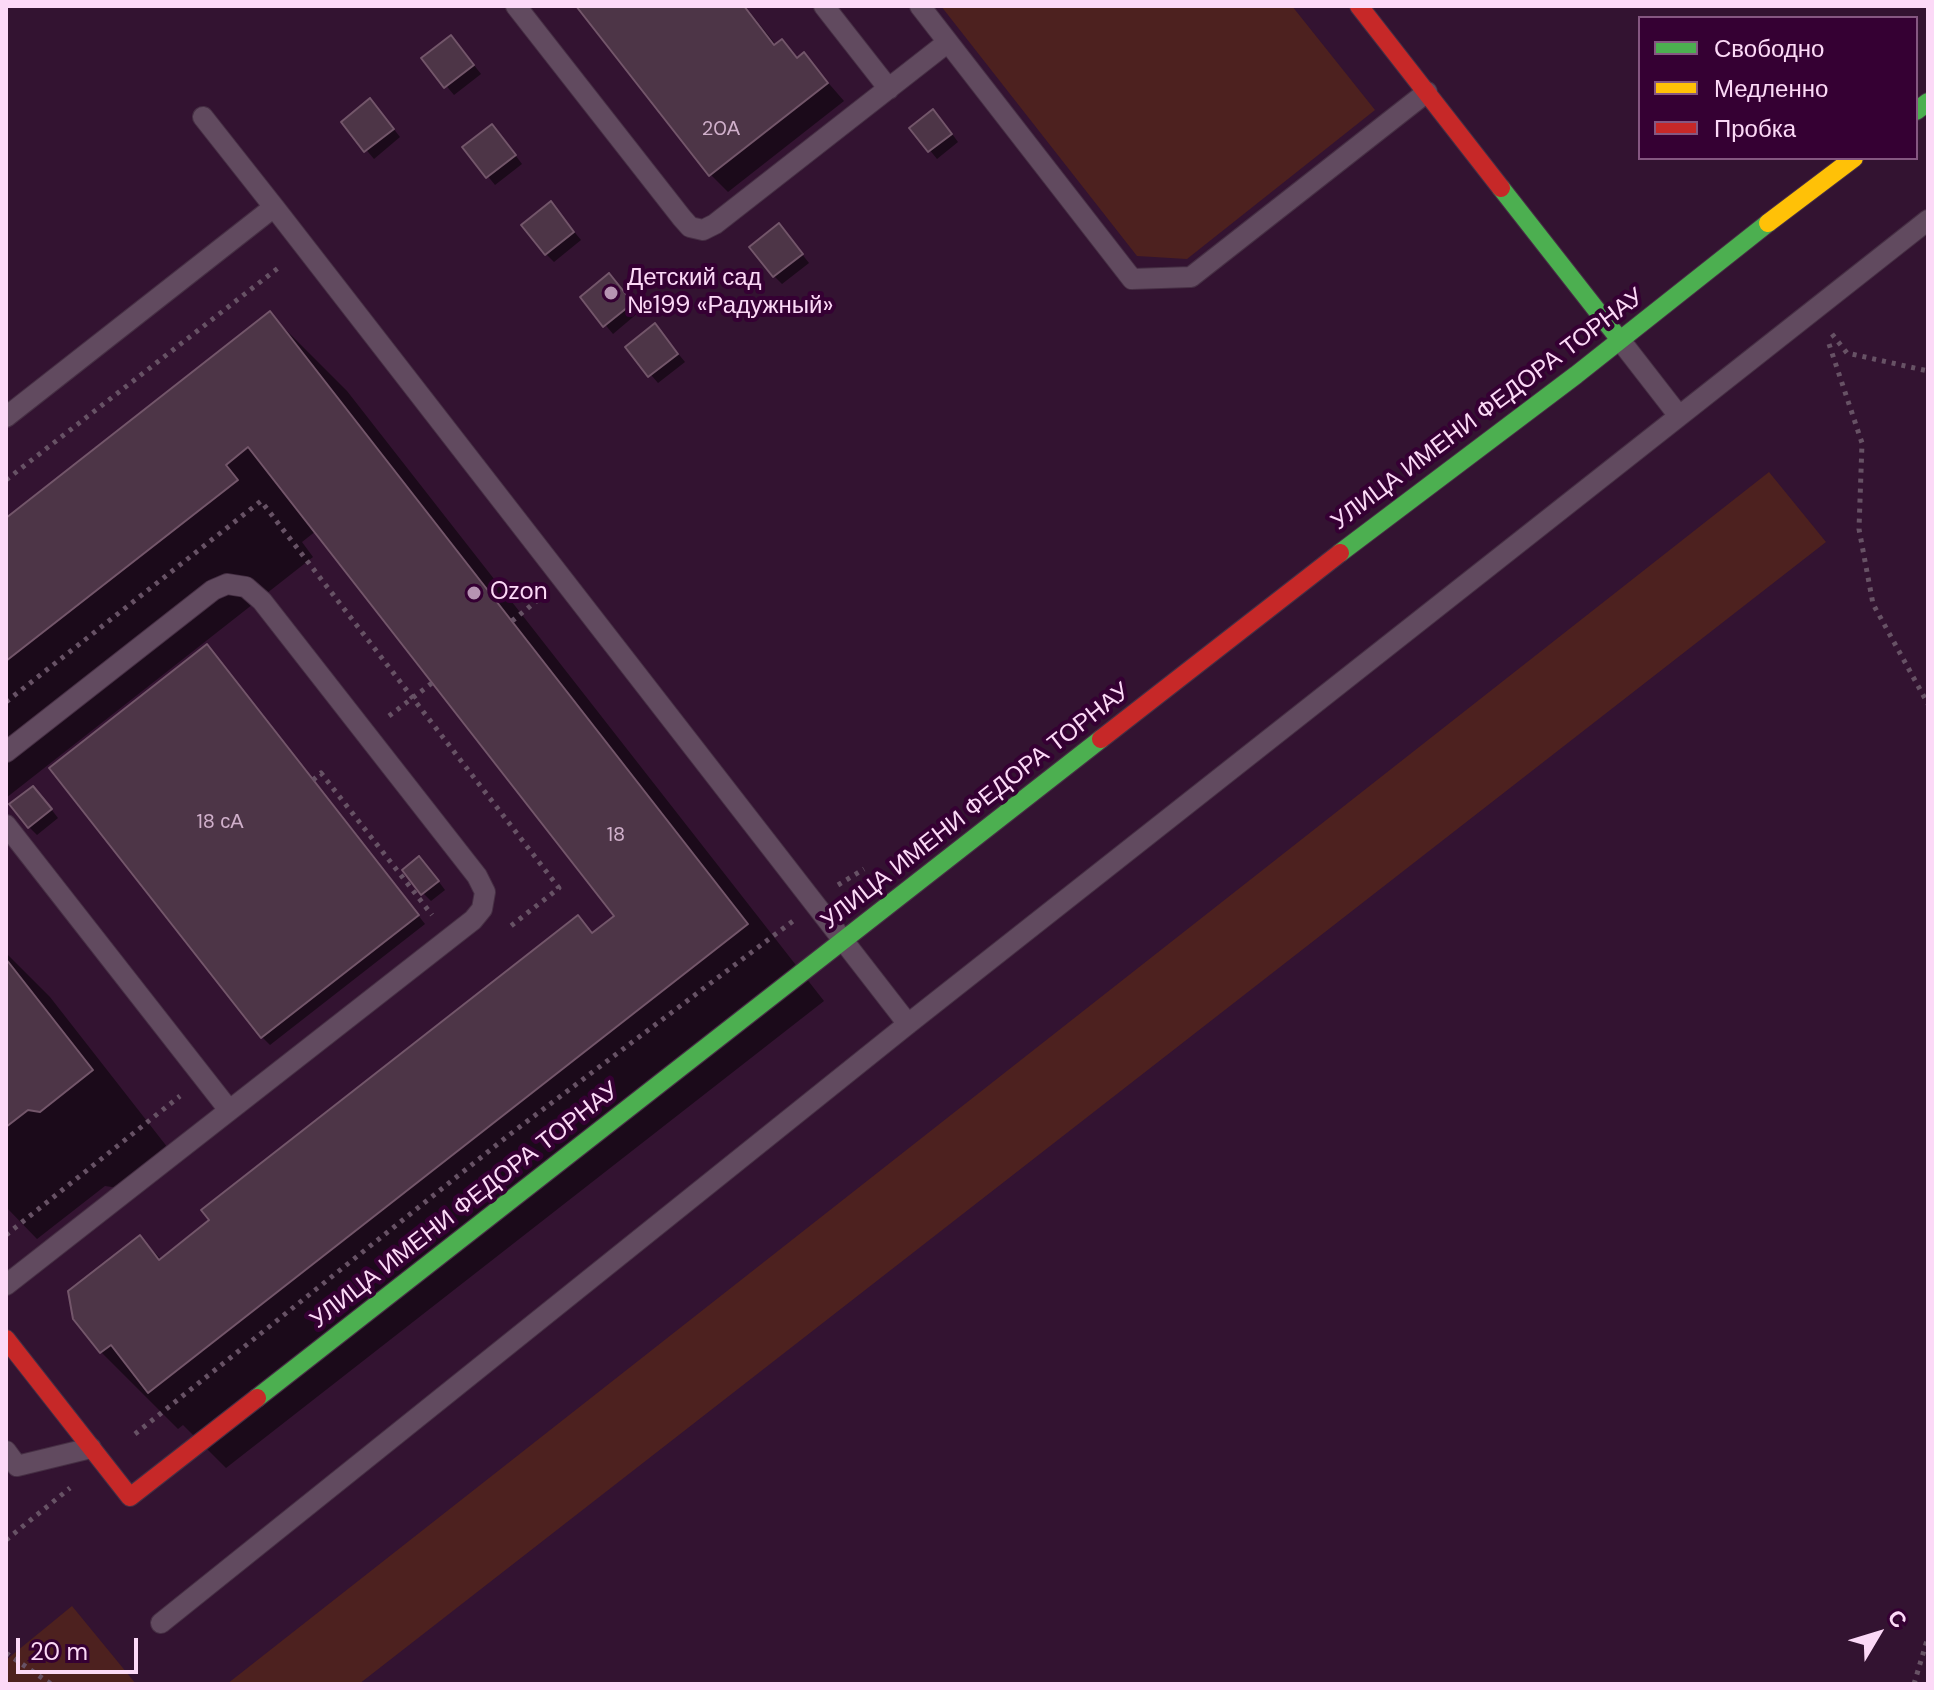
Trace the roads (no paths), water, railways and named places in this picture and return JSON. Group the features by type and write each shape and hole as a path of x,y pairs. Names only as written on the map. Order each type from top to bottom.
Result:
{"street":[{"path":"1359,6 1620,340"},
{"name":"УЛИЦА ИМЕНИ ФЕДОРА ТОРНАУ","path":"91,1448 130,1497 844,942 1269,606 1851,160"},
{"path":"6,1339 91,1448"}],"lane":[{"path":"516,6 682,218 690,227 703,230 715,224 948,42"},
{"path":"824,6 889,89"},
{"path":"920,6 1132,279 1191,277 1427,92"},
{"path":"203,117 908,1024"},
{"path":"6,417 274,207"},
{"path":"161,1623 908,1024 1928,220"},
{"path":"1620,340 1679,416"},
{"path":"6,752 213,590 227,584 246,587 262,601 367,734 477,876 485,892 482,909 473,920 6,1285"},
{"path":"6,825 229,1110"},
{"path":"6,1451 17,1466 91,1448"}],"place":[{"name":"Детский сад №199 «Радужный»","path":"611,293"},
{"name":"Ozon","path":"474,593"}]}
